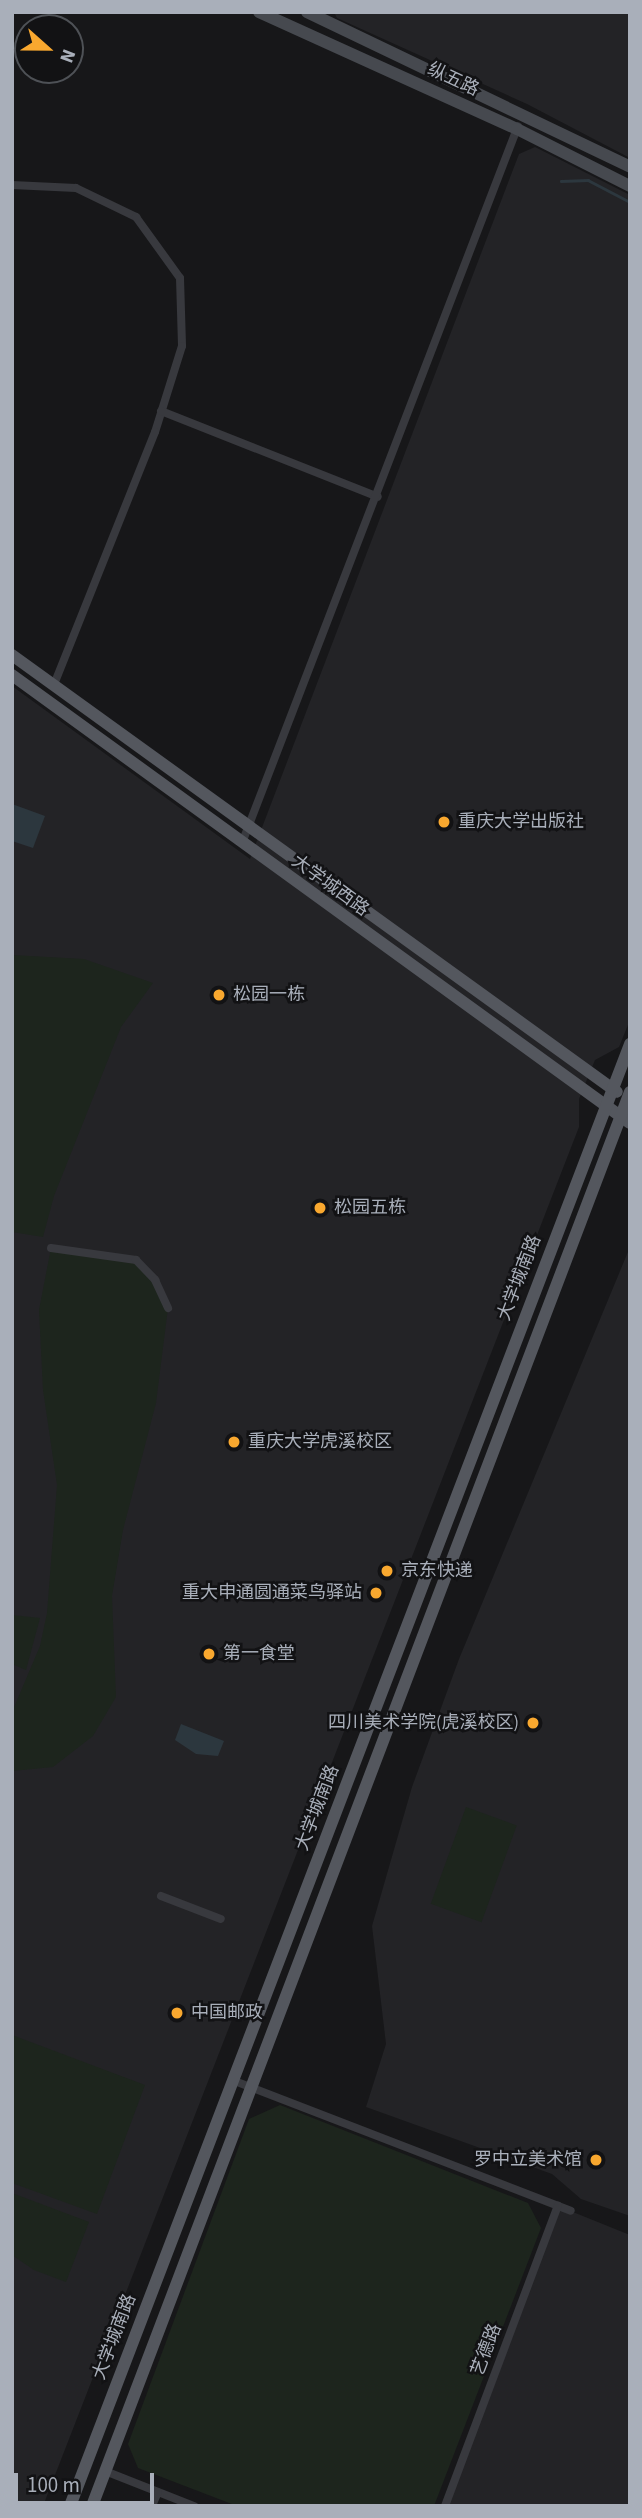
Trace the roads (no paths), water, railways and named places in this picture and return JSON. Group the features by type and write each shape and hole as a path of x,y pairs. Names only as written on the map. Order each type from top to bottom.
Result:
{"main road":[{"name":"纵五路","path":"259,12 517,129 630,186"},
{"name":"纵五路","path":"307,12 523,113 630,167"},
{"name":"大学城西路","path":"12,655 612,1089 629,1097"},
{"name":"大学城西路","path":"12,675 604,1109 625,1121"},
{"name":"大学城南路","path":"70,2506 630,1044"},
{"name":"大学城南路","path":"92,2506 251,2084 625,1121 629,1097"}],"street":[{"path":"242,843 378,497 523,113"},
{"path":"12,185 76,188 136,217 180,278 182,346 161,411 54,684"},
{"path":"161,411 378,497"},
{"path":"51,1248 136,1260 155,1280 168,1308"},
{"path":"160,1896 221,1919"},
{"path":"232,2080 251,2084 571,2211"},
{"name":"艺德路","path":"445,2506 558,2206"},
{"path":"105,2471 194,2506"},
{"path":"152,2506 158,2492"}],"waterway":[{"path":"561,181 588,180 630,202"}],"place":[{"name":"重庆大学出版社","path":"444,822"},
{"name":"松园一栋","path":"219,995"},
{"name":"松园五栋","path":"320,1208"},
{"name":"重庆大学虎溪校区","path":"234,1442"},
{"name":"京东快递","path":"387,1571"},
{"name":"重大申通圆通菜鸟驿站","path":"376,1593"},
{"name":"第一食堂","path":"209,1654"},
{"name":"四川美术学院(虎溪校区)","path":"533,1723"},
{"name":"中国邮政","path":"177,2013"},
{"name":"罗中立美术馆","path":"596,2160"}]}
